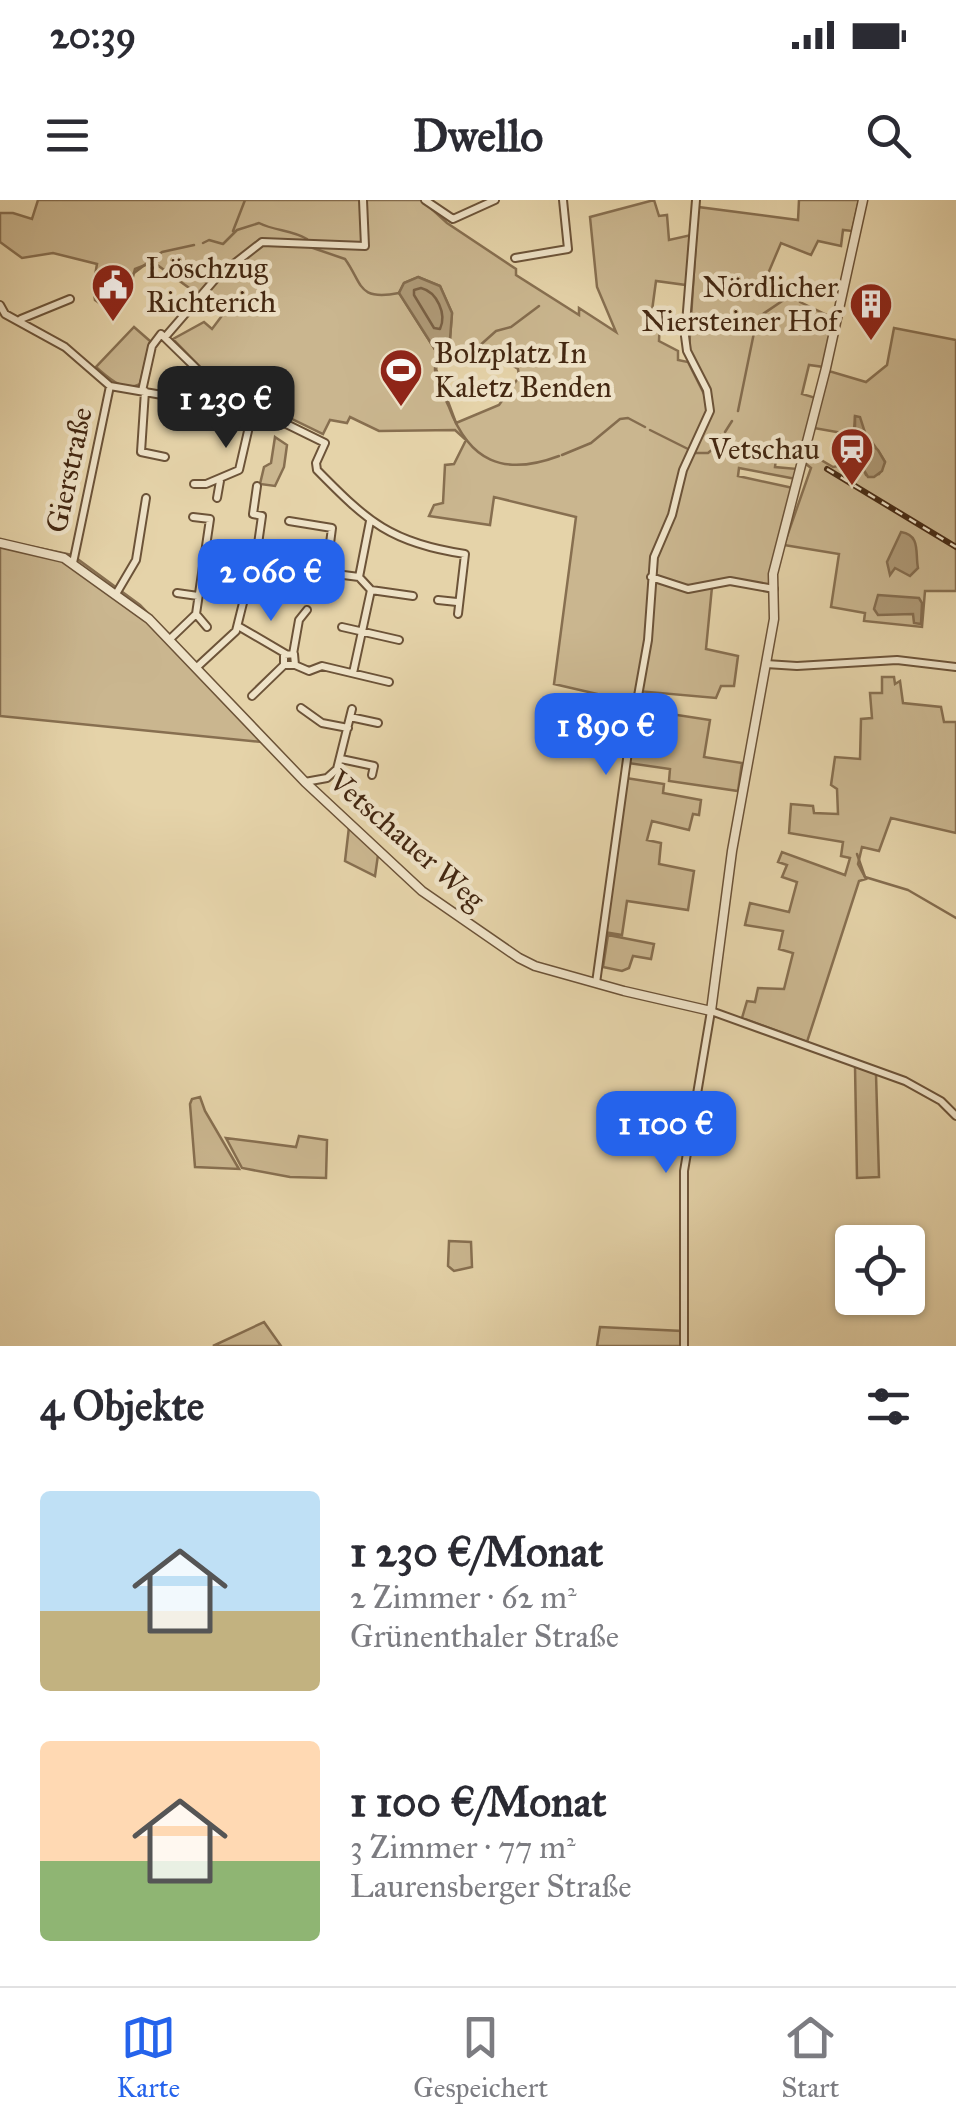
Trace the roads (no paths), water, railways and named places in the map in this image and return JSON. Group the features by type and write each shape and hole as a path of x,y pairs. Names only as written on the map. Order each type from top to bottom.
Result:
{"street":[{"path":"166,336 217,277 262,242 365,246 362,200"},
{"path":"425,200 453,219 495,200"},
{"path":"515,258 568,249 563,200"},
{"path":"596,984 628,752 648,640 656,550 672,515 683,470 710,412 707,390 686,350 685,336 696,200"},
{"path":"684,1346 684,1172 732,851 774,619 774,574 823,384 863,200"},
{"path":"14,319 27,318 70,299"},
{"path":"0,305 14,319 66,347 110,386 220,405 268,425 274,418 325,443 317,470 370,521 412,544 465,554 458,614"},
{"path":"166,458 141,452 143,391 154,341 161,334 166,336 204,374"},
{"name":"Gierstraße","path":"73,563 110,386"},
{"path":"194,484 220,479 242,465 251,418"},
{"path":"217,498 220,479"},
{"path":"196,668 238,626 248,578 255,565 262,516 254,514 257,486"},
{"path":"116,594 136,560 146,498"},
{"path":"170,639 196,614 210,519 193,517"},
{"path":"289,521 332,528 326,574"},
{"path":"358,576 370,521"},
{"name":"Vetschauer Weg","path":"0,544 73,563 116,594 170,639 306,782 446,910 530,964 596,984 711,1010 905,1081 930,1093 956,1116"},
{"path":"255,565 358,576 371,590 413,596"},
{"path":"651,577 688,590 730,581 774,589"},
{"path":"353,673 371,590"},
{"path":"177,593 198,596"},
{"path":"438,600 457,602"},
{"path":"289,654 299,620 307,610"},
{"path":"196,614 207,627"},
{"path":"238,626 296,658 295,665"},
{"path":"342,626 399,640"},
{"path":"284,665 282,657 289,654"},
{"path":"766,664 897,660 956,667"},
{"path":"252,696 284,665 309,671 322,666 389,682"},
{"path":"301,708 322,723 348,728"},
{"path":"306,782 327,778 341,759 351,713 378,723"},
{"path":"341,759 374,766 372,775"}],"water":[{"path":"418,277 440,286 452,313 450,339 436,351 399,293 404,283"},
{"path":"855,416 860,417 868,442 885,462 874,477 868,477 862,467 847,459 855,436"},
{"path":"901,532 912,537 916,546 918,568 910,576 895,568 890,575 887,562"},
{"path":"878,595 919,598 921,624 914,623 913,614 878,615 874,609"}],"waterway":[{"path":"233,231 245,200"},
{"path":"203,243 209,240 223,244 237,230 259,223 307,239"},
{"path":"134,273 162,252 194,245"},
{"path":"310,247 345,259 368,292 399,293"},
{"path":"738,411 757,318 797,291"},
{"path":"440,358 453,361 468,356 496,331 511,327 539,306"},
{"path":"435,348 440,389 457,425 478,452 490,460 521,465 559,456"},
{"path":"562,455 591,443 620,419 628,418 645,427"},
{"path":"725,432 732,421"},
{"path":"650,430 688,449"},
{"path":"695,453 708,453 720,443"},
{"path":"857,854 865,877 908,890 956,918"}],"railway":[{"path":"827,469 956,547"}],"place":[{"name":"Löschzug Richterich","path":"113,323"},
{"name":"Nördlicher Niersteiner Hof","path":"871,342"},
{"name":"Bolzplatz In Kaletz Benden","path":"401,408"},
{"name":"Vetschau","path":"852,487"}]}
